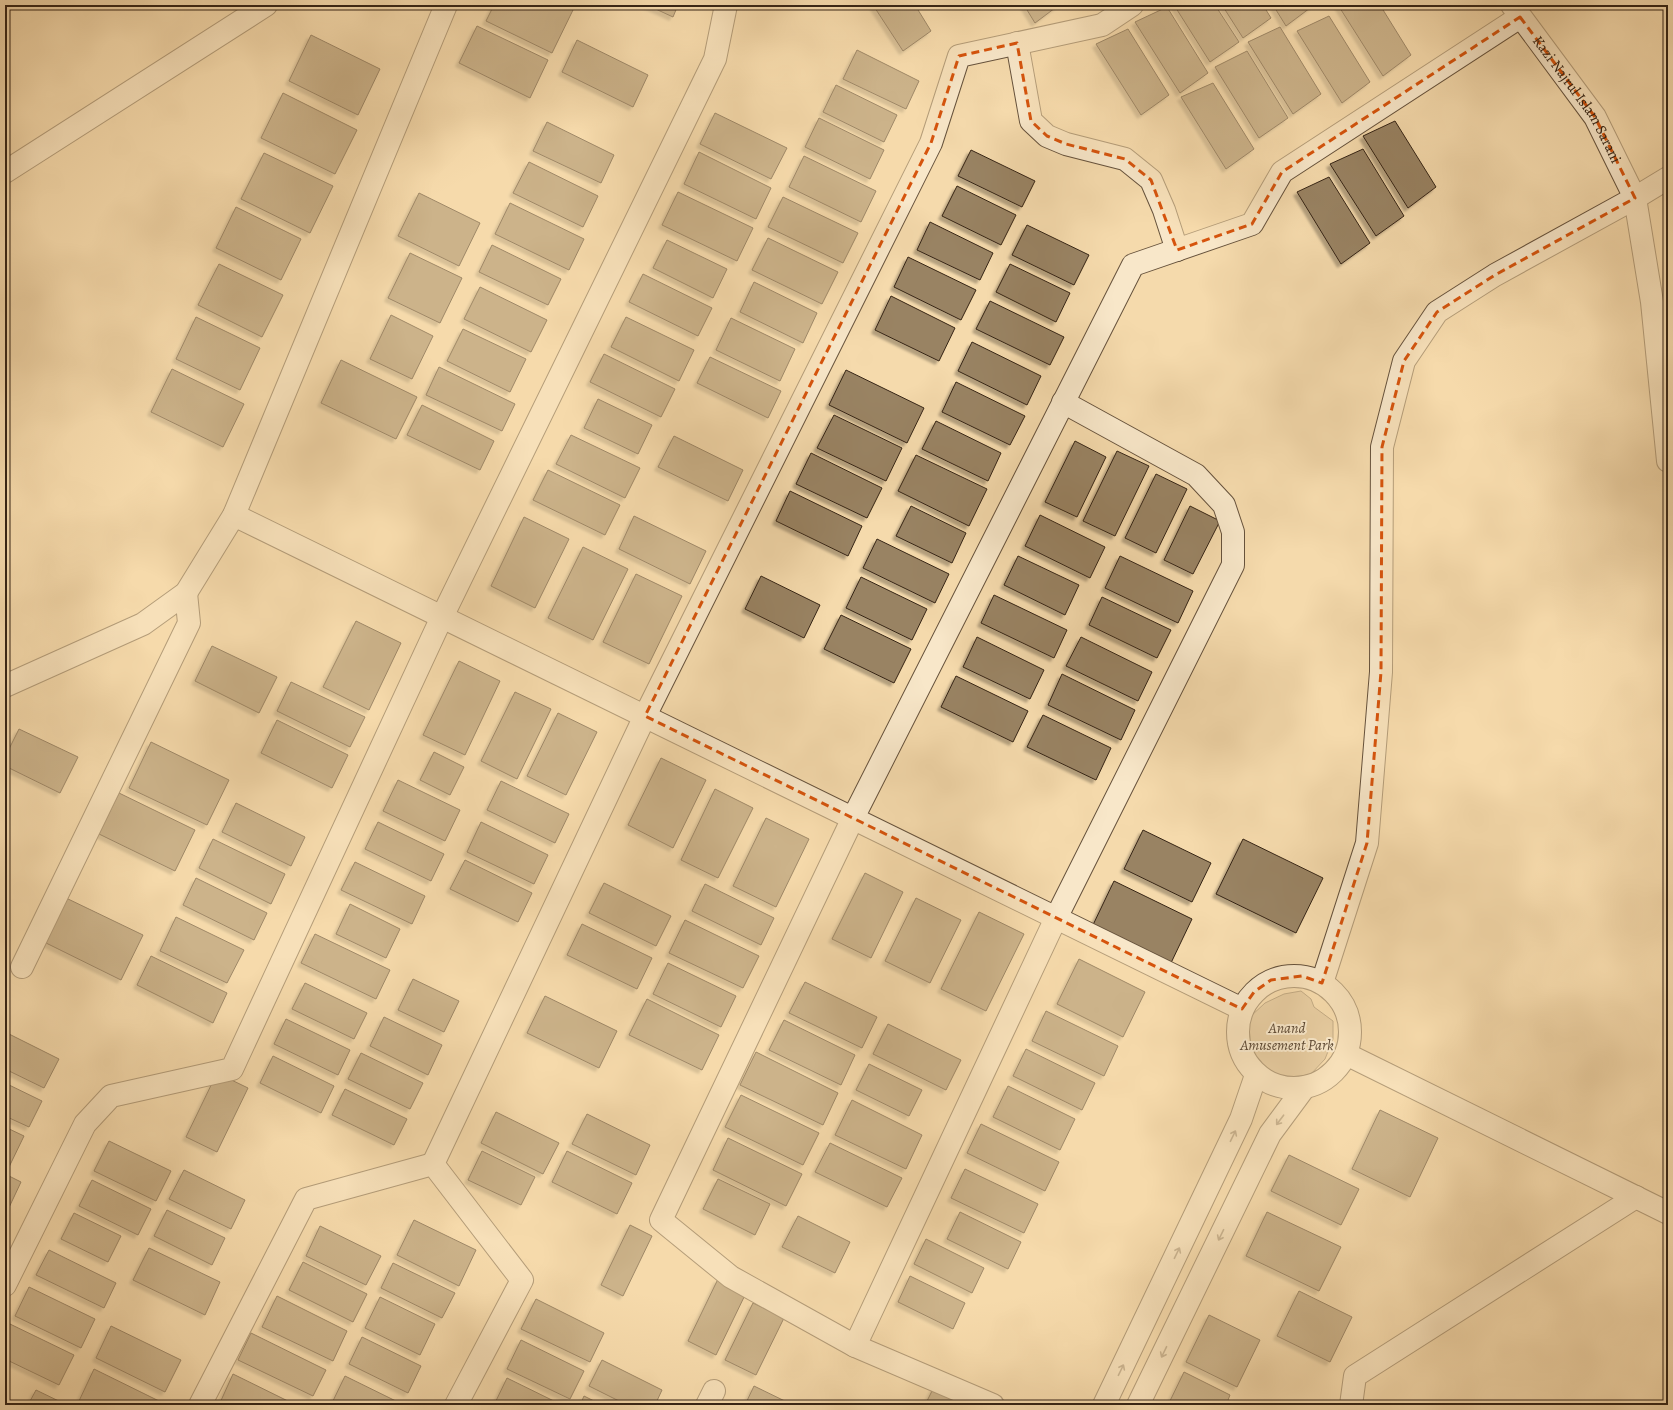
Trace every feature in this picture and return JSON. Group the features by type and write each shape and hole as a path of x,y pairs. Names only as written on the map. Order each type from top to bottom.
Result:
{"street":[{"path":"5,172 266,5"},
{"path":"5,686 143,624 186,594 234,515 446,5"},
{"path":"5,1285 85,1124 111,1096 232,1069 442,617 715,60 726,5"},
{"path":"200,1405 306,1199 433,1164 645,716 931,143 959,56 1102,25 1132,5"},
{"path":"993,1405 855,1346 731,1277 661,1220 853,818 1133,265 1252,224 1282,172 1516,11"},
{"name":"Kazi Najrul Islam Sarani","path":"1516,11 1595,117 1635,198 1652,302 1668,460"},
{"path":"1017,43 1031,121 1047,136 1066,144 1125,159 1151,180 1164,210 1176,250"},
{"path":"1322,983 1367,843 1381,672 1382,447 1404,361 1437,312 1495,275 1635,198 1668,178"},
{"path":"855,1346 1056,918 1233,565 1233,532 1224,505 1196,475 1063,402"},
{"path":"234,515 1242,1009"},
{"path":"22,967 189,623 186,594"},
{"path":"1288,976 1302,976 1322,983 1336,995 1348,1016 1350,1036 1346,1054 1335,1072 1323,1081 1304,1088 1288,1089 1270,1084 1256,1075 1244,1060 1237,1042 1237,1024 1242,1009 1254,992 1271,980 1288,976"},
{"path":"1346,1054 1668,1213"},
{"path":"1104,1405 1241,1119 1256,1075"},
{"path":"1138,1405 1270,1134 1304,1088"},
{"path":"433,1164 522,1280 456,1405"},
{"path":"1351,1405 1355,1376 1636,1196"}],"highlighted area":[{"path":"1520,17 1595,117 1635,198 1495,275 1437,312 1404,361 1382,447 1381,672 1367,843 1322,983 1302,976 1271,980 1254,992 1242,1009 645,716 931,143 959,56 1017,43 1031,121 1047,136 1066,144 1125,159 1151,180 1177,250 1252,224 1282,172"}],"green space":[{"name":"Anand Amusement Park","path":"1301,991 1311,999 1314,1007 1333,1021 1333,1039 1325,1059 1311,1074 1289,1079 1267,1074 1254,1062 1245,1038 1251,1016 1265,1003 1284,994"}],"building":[{"path":"494,5 564,5 573,10 552,53 486,21"},
{"path":"647,5 678,5 673,17"},
{"path":"873,5 915,5 931,31 903,51"},
{"path":"1024,5 1059,5 1035,23"},
{"path":"1174,5 1215,5 1239,42 1210,62"},
{"path":"1222,5 1263,5 1271,18 1243,38"},
{"path":"1273,5 1314,5 1286,26"},
{"path":"1338,5 1380,5 1411,55 1383,76"},
{"path":"1167,7 1208,73 1180,93 1135,22"},
{"path":"1329,16 1370,82 1342,103 1297,31"},
{"path":"477,26 548,60 530,98 459,63"},
{"path":"1280,27 1321,94 1293,114 1248,42"},
{"path":"1128,29 1169,95 1141,115 1096,44"},
{"path":"311,35 380,69 358,115 289,81"},
{"path":"577,40 648,75 633,107 562,72"},
{"path":"857,50 919,81 906,109 843,79"},
{"path":"1247,51 1288,118 1259,138 1215,67"},
{"path":"1213,83 1254,149 1226,169 1181,97"},
{"path":"836,85 897,115 884,142 823,112"},
{"path":"283,93 357,130 335,174 261,138"},
{"path":"715,113 787,148 771,179 700,144"},
{"path":"819,118 884,150 870,179 805,147"},
{"path":"1395,121 1436,187 1408,208 1363,136"},
{"path":"547,122 614,155 601,183 533,151"},
{"path":"1363,149 1404,216 1376,236 1330,164"},
{"path":"971,150 1035,181 1022,207 958,176"},
{"path":"699,152 771,188 756,219 684,184"},
{"path":"264,153 333,186 310,233 241,199"},
{"path":"804,156 876,191 861,222 789,187"},
{"path":"529,162 598,196 583,227 513,193"},
{"path":"1329,177 1370,243 1341,264 1297,192"},
{"path":"957,186 1016,215 1001,245 942,216"},
{"path":"678,192 753,228 737,261 662,225"},
{"path":"419,193 480,223 459,266 398,236"},
{"path":"783,197 858,233 843,263 768,227"},
{"path":"510,203 584,239 569,270 495,234"},
{"path":"236,207 301,239 281,280 216,248"},
{"path":"930,222 993,253 980,280 917,250"},
{"path":"1027,225 1089,255 1074,285 1012,255"},
{"path":"768,238 838,272 822,304 752,270"},
{"path":"667,240 727,269 713,298 653,268"},
{"path":"492,245 561,279 548,305 479,272"},
{"path":"410,253 462,278 440,323 388,298"},
{"path":"908,257 976,290 961,320 894,287"},
{"path":"219,264 283,295 262,337 198,305"},
{"path":"1010,264 1070,293 1056,322 996,292"},
{"path":"643,274 712,308 698,336 629,302"},
{"path":"754,282 817,313 803,343 740,312"},
{"path":"480,287 547,320 531,352 464,319"},
{"path":"891,296 955,328 939,361 875,330"},
{"path":"990,301 1064,337 1050,365 976,329"},
{"path":"391,315 433,336 412,379 370,359"},
{"path":"196,317 260,348 240,390 176,359"},
{"path":"626,317 694,350 679,381 611,347"},
{"path":"731,318 795,349 780,381 716,350"},
{"path":"463,329 526,359 510,392 447,361"},
{"path":"972,342 1041,376 1027,405 958,371"},
{"path":"604,354 675,389 661,417 590,382"},
{"path":"710,357 781,391 768,418 697,383"},
{"path":"341,360 417,397 396,439 321,403"},
{"path":"439,367 515,404 502,431 426,395"},
{"path":"172,369 244,404 223,447 151,412"},
{"path":"846,370 924,408 907,443 829,405"},
{"path":"956,382 1025,416 1010,445 942,412"},
{"path":"598,399 652,425 638,454 584,428"},
{"path":"422,405 494,441 480,470 407,435"},
{"path":"834,415 902,448 886,481 817,448"},
{"path":"936,421 1001,453 988,481 922,449"},
{"path":"571,435 640,468 625,498 556,464"},
{"path":"674,436 743,470 728,501 658,467"},
{"path":"1075,441 1106,457 1077,517 1045,502"},
{"path":"1117,451 1149,466 1115,536 1083,521"},
{"path":"811,453 882,488 867,518 796,484"},
{"path":"916,455 987,489 969,526 898,491"},
{"path":"548,470 620,505 605,535 533,500"},
{"path":"1156,474 1187,489 1156,553 1125,538"},
{"path":"790,491 862,526 848,556 776,521"},
{"path":"911,506 966,533 952,563 896,536"},
{"path":"1190,506 1220,521 1193,574 1164,560"},
{"path":"1040,515 1105,547 1090,578 1025,546"},
{"path":"634,516 706,551 690,584 619,549"},
{"path":"524,517 569,539 535,608 491,586"},
{"path":"877,539 949,574 935,603 863,568"},
{"path":"583,547 628,569 593,640 548,618"},
{"path":"1018,556 1079,585 1065,615 1004,585"},
{"path":"1120,556 1193,591 1178,623 1105,588"},
{"path":"636,574 682,596 649,664 603,642"},
{"path":"761,576 820,605 804,638 745,609"},
{"path":"861,577 927,609 912,640 846,608"},
{"path":"994,595 1067,630 1054,658 981,623"},
{"path":"1102,597 1171,630 1157,658 1089,625"},
{"path":"841,615 911,649 894,683 824,649"},
{"path":"356,621 401,643 369,710 323,687"},
{"path":"977,637 1044,670 1030,699 963,667"},
{"path":"1081,637 1152,672 1138,701 1066,666"},
{"path":"212,646 277,677 259,713 195,681"},
{"path":"459,661 500,681 465,755 423,735"},
{"path":"1062,674 1135,710 1121,740 1048,705"},
{"path":"956,676 1028,711 1013,742 941,707"},
{"path":"291,682 365,717 350,747 277,711"},
{"path":"515,692 551,709 517,779 481,761"},
{"path":"558,713 597,732 566,795 527,776"},
{"path":"1043,715 1111,748 1096,780 1027,747"},
{"path":"277,720 348,755 332,788 261,753"},
{"path":"19,729 78,757 60,793 5,766 5,757"},
{"path":"151,742 229,780 207,825 129,788"},
{"path":"434,752 464,767 450,795 420,780"},
{"path":"661,758 706,780 673,848 628,825"},
{"path":"398,780 460,810 445,841 383,811"},
{"path":"501,781 569,814 555,843 487,810"},
{"path":"715,789 753,808 718,878 681,860"},
{"path":"119,793 195,830 175,871 99,834"},
{"path":"236,803 305,837 291,866 222,832"},
{"path":"766,818 809,839 776,907 733,886"},
{"path":"378,822 444,854 431,881 365,849"},
{"path":"481,822 548,855 534,884 467,852"},
{"path":"1143,830 1211,863 1192,902 1124,869"},
{"path":"213,839 285,874 271,904 199,868"},
{"path":"1243,839 1323,878 1296,933 1216,894"},
{"path":"465,860 532,893 518,922 450,889"},
{"path":"355,862 425,896 412,924 341,890"},
{"path":"865,873 903,892 871,958 832,939"},
{"path":"196,878 267,913 254,940 183,905"},
{"path":"1114,881 1192,919 1170,965 1092,927"},
{"path":"604,883 671,916 656,946 589,913"},
{"path":"705,884 774,918 761,945 692,911"},
{"path":"66,898 143,935 121,980 44,942"},
{"path":"916,898 961,920 930,983 885,961"},
{"path":"350,904 400,929 386,958 336,934"},
{"path":"979,912 1024,934 986,1011 941,989"},
{"path":"176,917 244,950 227,983 160,951"},
{"path":"685,920 759,956 743,988 669,953"},
{"path":"582,924 652,958 637,989 567,955"},
{"path":"315,934 390,970 376,999 301,963"},
{"path":"151,956 227,993 213,1023 137,985"},
{"path":"1079,959 1145,992 1123,1037 1057,1004"},
{"path":"668,963 736,996 721,1027 653,994"},
{"path":"413,979 459,1001 444,1032 398,1010"},
{"path":"805,982 877,1017 862,1048 789,1013"},
{"path":"305,983 367,1013 354,1039 292,1009"},
{"path":"545,996 617,1031 599,1068 527,1033"},
{"path":"647,999 719,1035 702,1070 629,1035"},
{"path":"1046,1011 1118,1046 1104,1076 1032,1041"},
{"path":"384,1017 442,1045 428,1075 370,1046"},
{"path":"286,1019 350,1050 338,1075 274,1044"},
{"path":"784,1020 855,1055 841,1085 769,1050"},
{"path":"888,1024 961,1060 946,1090 873,1054"},
{"path":"5,1032 59,1059 44,1088 5,1069"},
{"path":"1026,1049 1095,1083 1082,1110 1013,1076"},
{"path":"756,1052 838,1093 823,1125 740,1085"},
{"path":"361,1053 423,1083 410,1109 348,1079"},
{"path":"273,1056 334,1086 321,1113 260,1083"},
{"path":"869,1064 922,1090 909,1116 856,1090"},
{"path":"217,1073 248,1088 217,1152 186,1137"},
{"path":"5,1083 42,1101 29,1127 5,1116"},
{"path":"1008,1086 1075,1119 1060,1150 993,1117"},
{"path":"345,1089 407,1119 394,1145 332,1115"},
{"path":"741,1095 819,1133 803,1165 725,1127"},
{"path":"852,1100 922,1135 906,1169 835,1135"},
{"path":"1380,1110 1438,1138 1410,1197 1352,1169"},
{"path":"496,1112 559,1143 543,1174 481,1143"},
{"path":"587,1114 650,1145 636,1175 572,1144"},
{"path":"981,1124 1059,1162 1045,1191 967,1153"},
{"path":"5,1127 24,1136 9,1167 5,1165"},
{"path":"728,1138 802,1174 786,1206 713,1170"},
{"path":"109,1141 171,1171 156,1201 94,1171"},
{"path":"830,1143 902,1178 887,1207 815,1172"},
{"path":"482,1151 535,1177 521,1205 468,1180"},
{"path":"567,1151 632,1183 617,1214 552,1182"},
{"path":"1289,1155 1359,1189 1341,1225 1271,1191"},
{"path":"965,1169 1038,1204 1024,1233 951,1198"},
{"path":"184,1170 245,1200 231,1229 169,1199"},
{"path":"5,1174 21,1182 5,1216"},
{"path":"718,1179 770,1204 755,1235 703,1209"},
{"path":"92,1180 151,1209 138,1235 79,1206"},
{"path":"167,1210 225,1238 212,1265 154,1236"},
{"path":"960,1212 1021,1242 1008,1269 947,1239"},
{"path":"1267,1212 1341,1247 1319,1291 1246,1256"},
{"path":"74,1213 121,1236 108,1262 61,1239"},
{"path":"798,1216 850,1242 835,1273 782,1247"},
{"path":"414,1220 476,1250 459,1286 397,1255"},
{"path":"630,1225 652,1236 623,1296 601,1285"},
{"path":"320,1226 381,1256 366,1285 306,1256"},
{"path":"926,1239 984,1268 972,1293 914,1264"},
{"path":"149,1248 220,1282 205,1315 133,1280"},
{"path":"49,1250 116,1283 104,1308 36,1275"},
{"path":"303,1262 367,1294 353,1322 289,1290"},
{"path":"393,1263 455,1293 442,1318 381,1288"},
{"path":"910,1276 965,1303 953,1329 898,1302"},
{"path":"718,1279 746,1293 716,1355 688,1341"},
{"path":"29,1287 95,1319 81,1348 15,1316"},
{"path":"1299,1291 1352,1317 1330,1362 1277,1336"},
{"path":"277,1296 347,1331 333,1361 262,1327"},
{"path":"380,1297 435,1324 420,1355 365,1328"},
{"path":"536,1299 604,1333 590,1362 521,1329"},
{"path":"753,1303 784,1318 756,1375 725,1360"},
{"path":"1209,1315 1260,1340 1237,1387 1186,1362"},
{"path":"10,1324 74,1355 59,1385 5,1359 5,1335"},
{"path":"111,1326 181,1360 165,1392 96,1358"},
{"path":"251,1333 326,1370 313,1396 238,1360"},
{"path":"362,1337 421,1366 408,1393 349,1364"},
{"path":"521,1340 584,1371 570,1399 507,1369"},
{"path":"602,1360 662,1390 655,1405 627,1405 589,1386"},
{"path":"94,1369 159,1401 157,1405 88,1405 79,1401"},
{"path":"1184,1372 1230,1395 1226,1405 1168,1405"},
{"path":"233,1374 296,1405 219,1405"},
{"path":"345,1376 404,1405 331,1405"},
{"path":"507,1378 562,1405 494,1405"},
{"path":"754,1386 793,1405 745,1405"},
{"path":"934,1387 971,1405 925,1405"},
{"path":"36,1390 67,1405 28,1405"},
{"path":"584,1396 602,1405 580,1405"}]}
